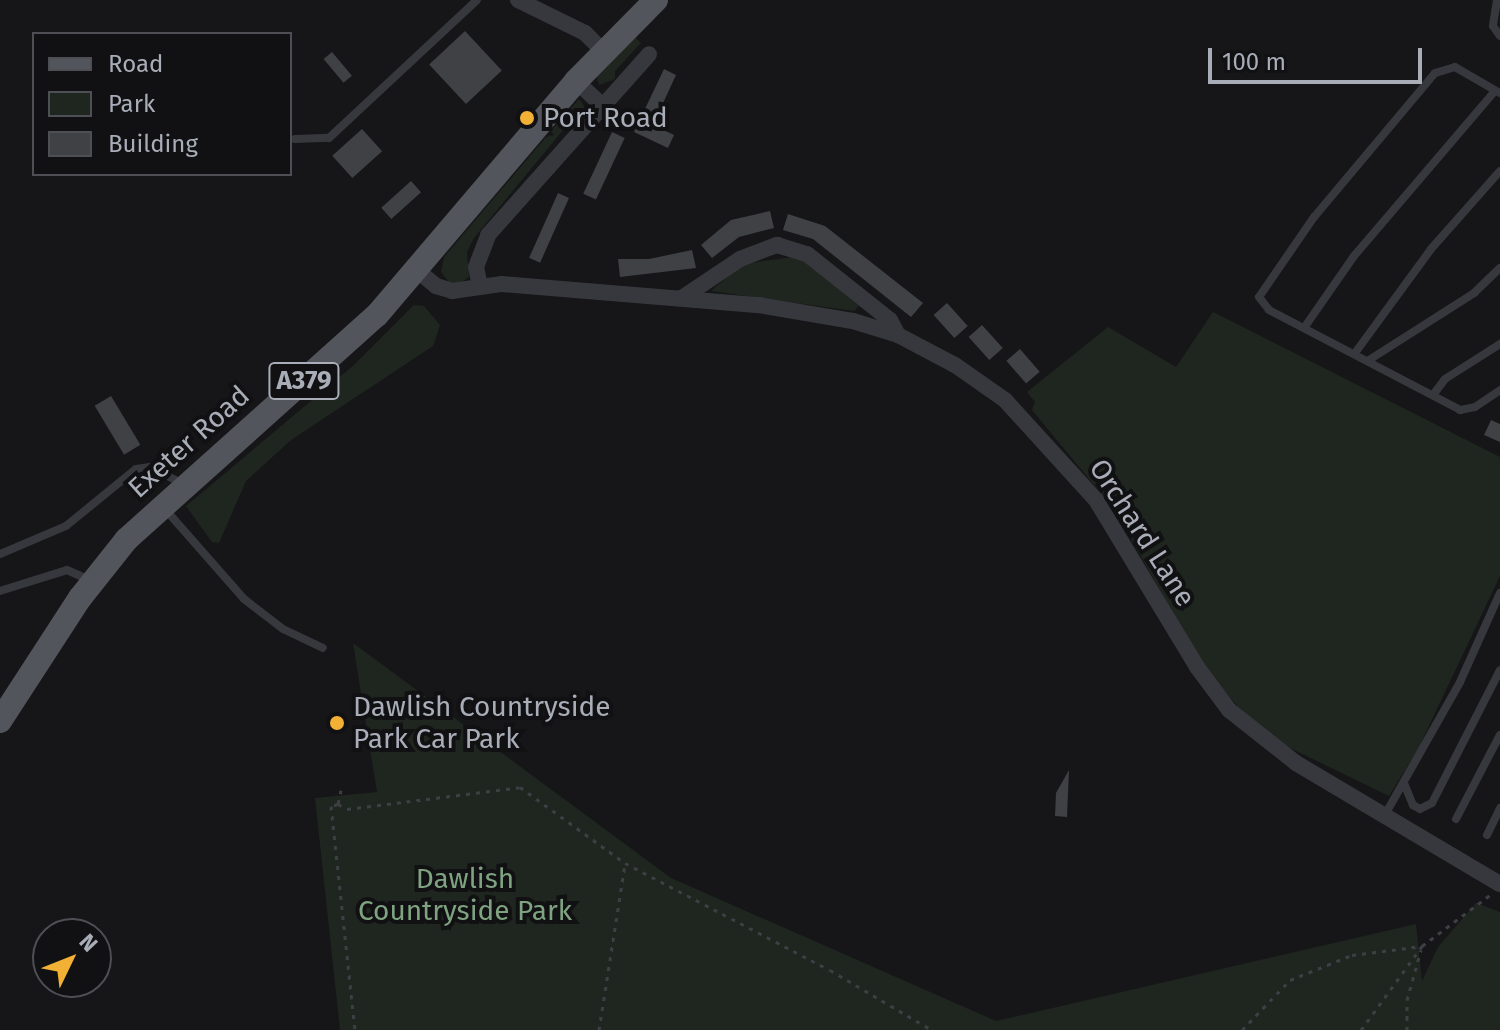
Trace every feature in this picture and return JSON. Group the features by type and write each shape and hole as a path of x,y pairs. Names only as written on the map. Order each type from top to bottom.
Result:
{"main road":[{"name":"A379","path":"603,51 656,0"},
{"name":"Exeter Road","path":"0,721 93,582 161,505 346,345 417,270 603,51"}],"street":[{"path":"518,0 585,33 603,51"},
{"path":"480,287 476,267 488,235 649,54"},
{"path":"576,81 602,105"},
{"path":"682,298 740,259 777,245 807,254 890,320 898,335"},
{"name":"Orchard Lane","path":"417,270 444,290 501,284 682,298 838,318 898,335 955,365 1005,400 1057,454 1104,512 1197,667 1229,710 1296,763 1386,813 1500,887"}],"lane":[{"path":"295,139 329,138 477,0"},
{"path":"1497,0 1493,26 1500,36"},
{"path":"1304,328 1354,256 1497,92 1455,67 1440,69 1314,217 1259,297 1269,310 1433,395 1469,410 1500,390"},
{"path":"1355,353 1431,249 1500,171"},
{"path":"1369,360 1474,293 1500,268"},
{"path":"1433,395 1445,379 1500,344"},
{"path":"0,554 66,526 136,469 150,467 185,485"},
{"path":"161,505 244,599 283,629 323,648"},
{"path":"0,591 67,570 93,582"},
{"path":"1386,813 1460,682 1500,593"},
{"path":"1404,782 1413,805 1420,809 1432,803 1500,670"},
{"path":"1456,819 1500,735"},
{"path":"1487,835 1500,808"}],"path":[{"path":"355,1030 331,806 338,804 347,809 520,787 625,863 830,970 932,1030"},
{"path":"338,804 341,790"},
{"path":"599,1030 625,863"},
{"path":"1361,1030 1422,946 1500,887"},
{"path":"1242,1030 1290,980 1352,955 1422,946"},
{"path":"1407,1030 1407,1000 1422,946"}],"green space":[{"path":"635,37 641,43 615,71 615,79 599,85 597,77"},
{"path":"579,99 587,110 568,124 474,238 467,252 469,277 459,284 449,282 441,272 444,257 546,137 554,135 551,131"},
{"path":"800,256 859,306 854,311 711,291 742,264"},
{"path":"414,305 424,306 440,325 433,346 291,440 246,481 219,543 212,542 186,506 355,364"},
{"path":"1213,312 1500,457 1500,576 1418,749 1389,796 1288,747 1245,715 1205,668 1113,508 1032,410 1035,402 1027,392 1108,327 1176,367"},
{"name":"Dawlish Countryside Park","path":"353,643 671,878 996,1021 1416,924 1422,981 1438,947 1476,903 1500,912 1500,1030 340,1030 315,798 377,792"}],"building":[{"path":"465,31 502,70 466,104 429,64"},
{"path":"332,52 352,76 343,83 324,59"},
{"path":"664,69 676,75 653,125 674,135 668,148 634,132"},
{"path":"362,129 382,151 352,178 332,156"},
{"path":"612,132 625,138 596,200 583,194"},
{"path":"411,181 421,192 391,219 381,208"},
{"path":"558,193 569,198 540,263 529,258"},
{"path":"770,211 774,228 739,237 712,258 701,245 731,220"},
{"path":"788,214 825,226 923,303 911,317 813,239 783,230"},
{"path":"692,250 696,268 620,277 618,259 649,259"},
{"path":"947,303 968,326 954,338 934,315"},
{"path":"982,325 1003,348 989,360 969,337"},
{"path":"1020,349 1040,372 1026,383 1006,361"},
{"path":"111,396 140,445 124,455 95,406"},
{"path":"1491,420 1500,424 1500,442 1484,435"},
{"path":"1069,770 1067,817 1055,816 1056,793"}],"place":[{"name":"Port Road","path":"527,118"},
{"name":"Dawlish Countryside Park Car Park","path":"337,723"}]}
